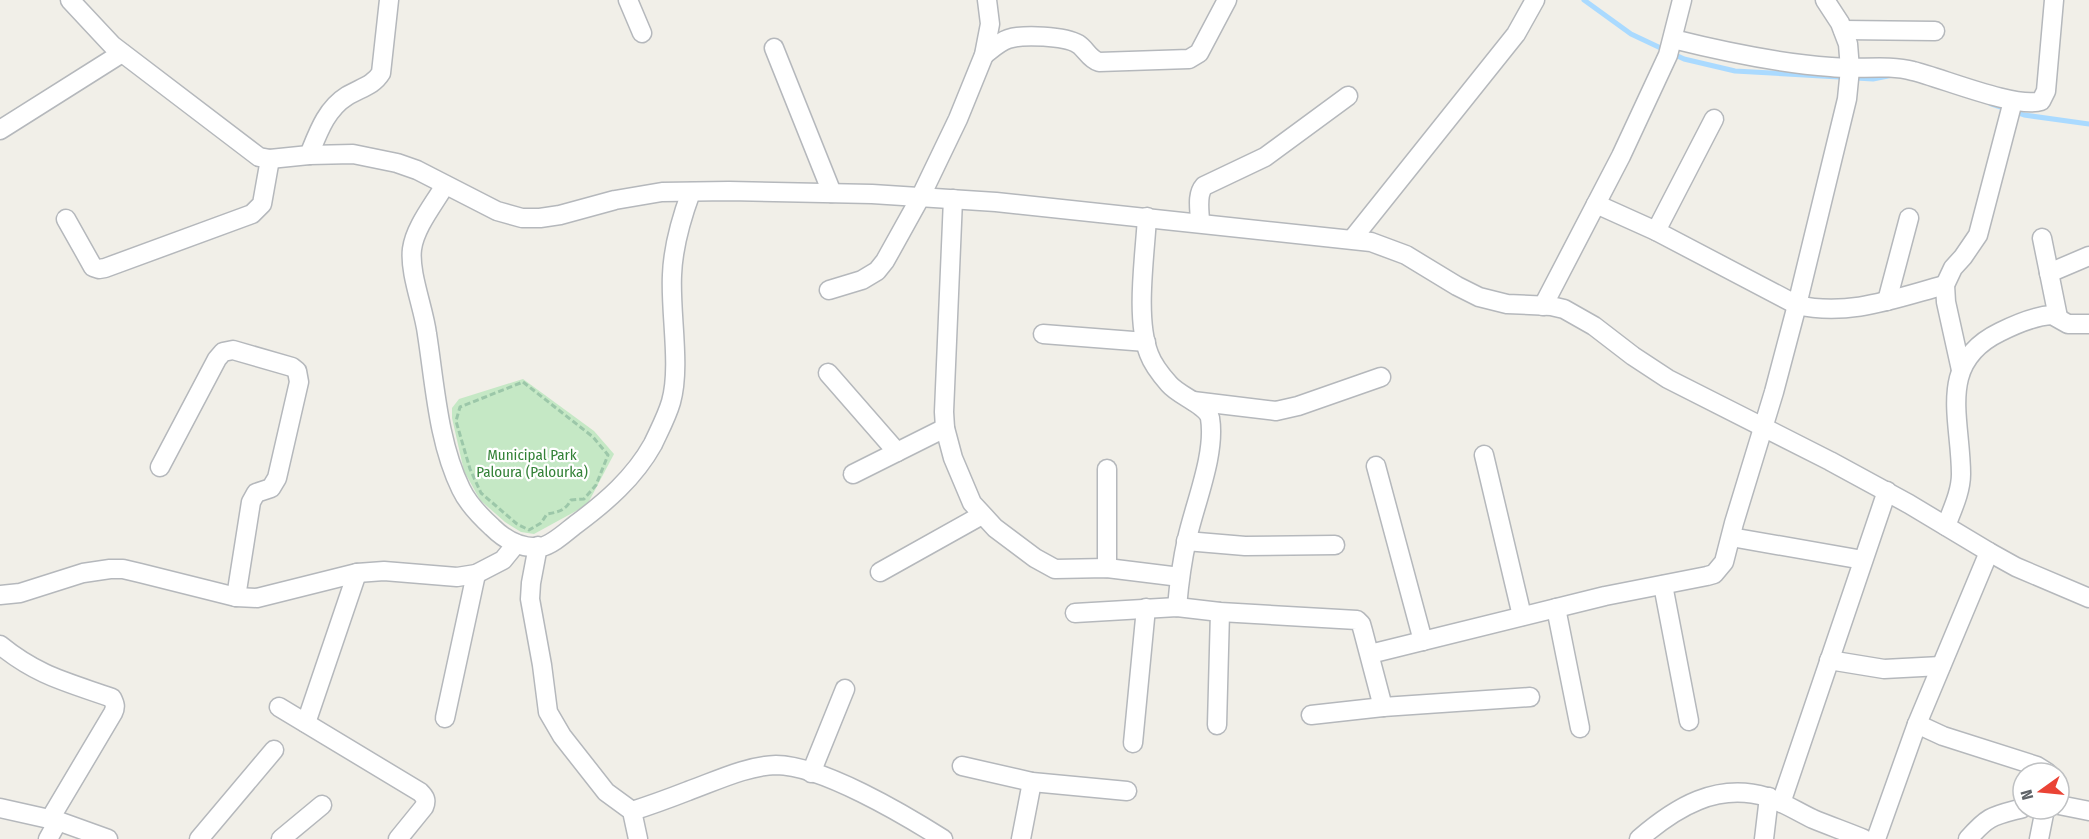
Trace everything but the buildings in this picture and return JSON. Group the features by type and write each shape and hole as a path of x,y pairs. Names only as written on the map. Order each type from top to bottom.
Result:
{"street":[{"path":"70,0 99,32 123,53 260,157 270,159 353,154 386,161 417,170 497,211 522,218 561,215 615,200 662,192 832,193 953,199 1353,238 1371,242 1406,255 1479,297 1508,304 1564,309 1594,326 1651,369 1887,491 1989,552 2034,575 2089,598"},
{"path":"309,155 325,120 334,107 347,96 376,81 381,73 388,0"},
{"path":"628,0 642,33"},
{"path":"829,290 862,280 877,271 885,261 920,198 958,119 984,54 990,24 987,0"},
{"path":"984,54 1011,38 1044,37 1077,43 1094,61 1099,62 1189,60 1199,53 1227,0"},
{"path":"1353,238 1516,34 1535,0"},
{"path":"1543,306 1621,156 1671,46 1682,0"},
{"path":"1370,654 1556,608 1714,574 1724,562 1797,305 1850,76 1849,49 1843,30 1825,0"},
{"path":"1671,46 1774,61 1850,76 1889,68 1911,70 2012,107 2035,103 2041,101 2043,97 2054,0"},
{"path":"1843,30 1935,32"},
{"path":"774,48 832,193"},
{"path":"0,130 123,53"},
{"path":"1200,223 1200,190 1204,186 1265,157 1348,96"},
{"path":"1961,370 1946,302 1945,285 1953,268 1978,236 2012,107"},
{"path":"1656,231 1714,119"},
{"path":"66,219 93,267 105,268 252,214 262,204 270,159"},
{"path":"445,185 418,231 412,248 412,260 426,320 443,430 451,464 461,490 474,508 502,537 516,544 541,547 570,530 619,490 652,445 663,421 671,402 675,380 673,257 678,228 691,192"},
{"path":"953,199 944,403 945,428 965,490 982,515 1035,558 1055,568 1107,568 1180,578"},
{"path":"1596,204 1656,231 1797,305 1817,309 1846,310 1945,285"},
{"path":"1147,217 1142,312 1149,354 1170,385 1181,395 1206,409 1210,416 1210,436 1205,470 1186,541 1177,607"},
{"path":"1887,301 1909,218"},
{"path":"2042,238 2058,318"},
{"path":"2049,273 2089,256"},
{"path":"1946,526 1958,494 1961,474 1955,400 1956,386 1967,358 1979,345 1992,336 2038,318 2052,315 2068,324 2089,324"},
{"path":"1042,334 1146,342"},
{"path":"160,467 217,359 224,352 233,350 297,371 299,382 277,478 271,488 256,493 251,502 236,597"},
{"path":"828,373 897,452"},
{"path":"1192,401 1276,411 1298,406 1382,377"},
{"path":"853,474 945,428"},
{"path":"1484,455 1522,616"},
{"path":"1376,466 1423,641"},
{"path":"1107,469 1107,568"},
{"path":"1764,839 1775,800 1829,660 1887,491"},
{"path":"880,572 982,515"},
{"path":"1731,537 1863,560"},
{"path":"1186,541 1245,546 1335,545"},
{"path":"0,595 20,593 83,573 123,569 247,599 270,596 357,573 384,571 457,577 476,574 503,560 516,544"},
{"path":"538,546 530,599 548,712 562,736 606,792 632,811 638,839"},
{"path":"1876,839 1917,724 1989,552"},
{"path":"306,723 357,573"},
{"path":"445,718 476,574"},
{"path":"1663,585 1689,721"},
{"path":"1075,614 1177,607 1220,612 1357,620 1361,624 1370,654 1383,707"},
{"path":"1133,743 1146,608"},
{"path":"1556,608 1580,728"},
{"path":"1217,725 1220,612"},
{"path":"0,645 22,663 37,671 67,684 112,698 114,703 113,713 54,820 48,839"},
{"path":"1829,660 1901,670 1941,666"},
{"path":"811,773 845,689"},
{"path":"1311,715 1383,707 1530,697"},
{"path":"279,707 425,797 424,807 398,839"},
{"path":"1917,724 1943,736 2021,761"},
{"path":"199,839 274,750"},
{"path":"632,811 750,770 776,765 790,767 837,782 943,839"},
{"path":"962,766 1032,782 1127,791"},
{"path":"1021,839 1032,782"},
{"path":"1639,839 1659,830 1687,804 1709,796 1748,792 1775,800 1864,839"},
{"path":"281,839 322,805"},
{"path":"2071,807 2089,811"},
{"path":"1968,839 1981,823 2011,812"},
{"path":"3,815 54,820 108,839"},
{"path":"2039,839 2043,821"}],"path":[{"path":"523,382 593,437 608,455 596,485 584,499 571,500 567,507 559,512 547,514 541,523 529,530 517,524 481,493 470,469 456,421 460,407 523,382"}],"green space":[{"name":"Municipal Park Paloura (Palourka)","path":"523,379 594,431 614,454 587,505 534,534 521,532 505,522 480,500 464,471 452,418 452,408 459,399"}],"waterway":[{"path":"1584,0 1631,34 1684,59 1735,71 1873,79 1893,75"},
{"path":"1991,104 2024,115 2089,124"}]}
